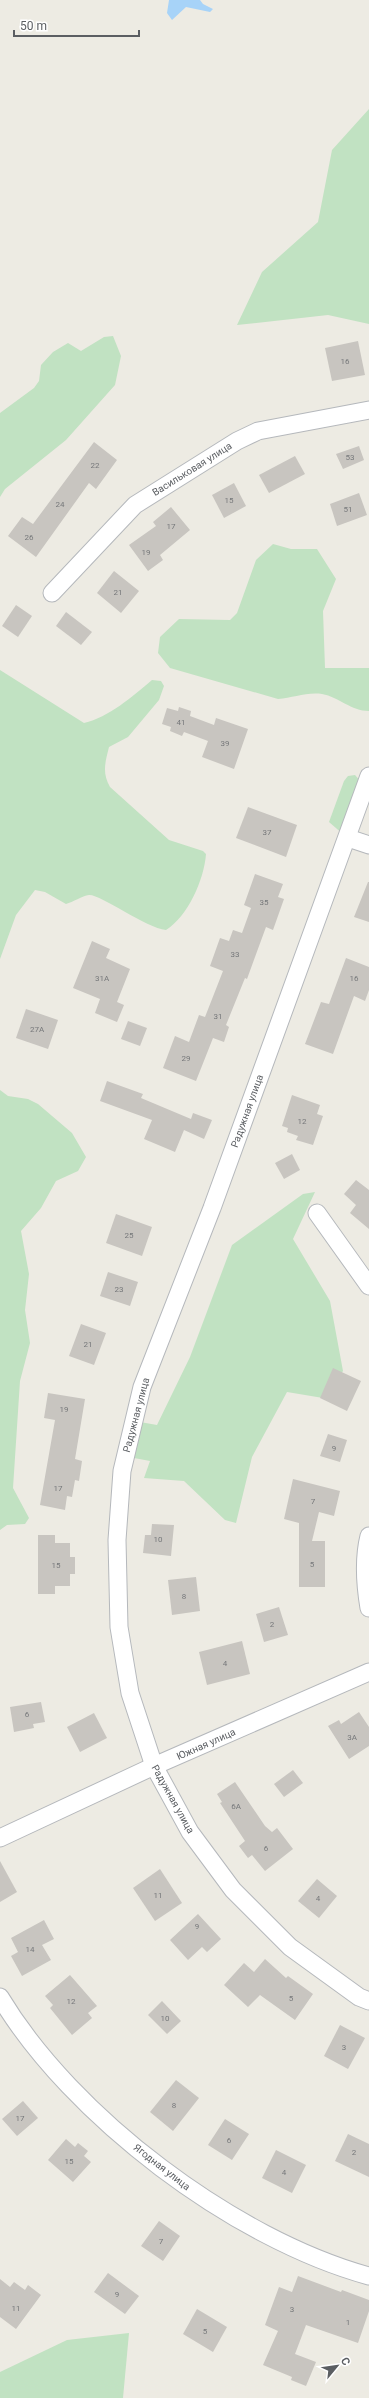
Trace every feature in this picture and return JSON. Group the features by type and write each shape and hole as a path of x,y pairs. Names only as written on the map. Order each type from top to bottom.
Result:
{"street":[{"name":"Васильковая улица","path":"52,593 135,505 237,441 258,431 369,410"},
{"name":"Радужная улица","path":"369,776 348,838 212,1208 142,1387 122,1471 117,1540 119,1627 130,1693 154,1766 190,1832 233,1890 290,1947 359,1997 369,2001"},
{"path":"348,838 369,845"},
{"path":"317,1213 369,1286"},
{"path":"369,1536 365,1550 366,1587 369,1608"},
{"name":"Южная улица","path":"0,1838 154,1766 369,1672"},
{"name":"Ягодная улица","path":"0,1997 13,2018 80,2099 144,2154 201,2197 237,2218 290,2246 369,2276"}],"green space":[{"path":"369,109 369,324 328,315 237,325 262,272 318,222 332,150"},
{"path":"113,336 121,356 115,385 66,440 5,489 0,497 0,413 34,388 39,381 41,365 53,352 68,343 81,351 104,337"},
{"path":"273,544 291,549 317,549 336,579 323,611 325,668 369,668 369,711 356,709 322,694 310,694 278,699 170,668 158,653 160,637 179,619 230,620 237,613 256,560"},
{"path":"0,670 84,723 111,711 152,680 161,681 164,686 159,700 128,737 109,747 106,758 105,772 107,782 110,787 169,840 203,851 206,854 202,875 194,896 181,916 166,930 147,924 95,896 89,895 66,904 45,892 35,890 16,915 0,959"},
{"path":"355,775 362,783 344,835 329,822 344,781 348,776"},
{"path":"0,1090 8,1096 28,1099 38,1104 72,1133 86,1157 78,1171 56,1181 41,1208 21,1231 29,1274 25,1310 30,1343 20,1381 13,1488 29,1518 25,1524 7,1525 0,1530"},
{"path":"315,1192 293,1239 330,1301 343,1371 323,1398 287,1392 252,1457 236,1523 225,1520 184,1481 144,1478 150,1461 134,1458 140,1422 157,1425 190,1357 232,1245 303,1194"},
{"path":"129,2333 123,2398 0,2398 0,2372 67,2340"}],"water":[{"path":"169,0 200,0 203,4 213,9 210,12 186,7 172,20 167,13"}],"building":[{"path":"358,341 365,375 332,381 325,348"},
{"path":"94,442 117,460 96,489 89,483 36,557 8,536 22,517 33,524"},
{"path":"359,446 364,460 343,469 336,454"},
{"path":"295,456 305,474 269,493 259,475"},
{"path":"234,483 246,506 224,518 212,495"},
{"path":"359,493 367,515 337,526 330,504"},
{"path":"171,507 190,530 160,555 163,560 148,571 129,545 156,526 153,522"},
{"path":"114,571 139,591 121,613 97,593"},
{"path":"16,605 32,616 18,637 2,626"},
{"path":"66,612 92,632 81,645 56,626"},
{"path":"179,707 191,711 190,716 214,725 216,718 248,729 234,769 202,757 208,741 184,732 182,736 170,731 171,727 162,724 167,708 178,711"},
{"path":"248,807 297,825 286,857 236,838"},
{"path":"255,874 283,884 278,897 284,899 273,930 266,927 247,979 245,978 226,1025 229,1027 224,1042 213,1038 196,1081 163,1068 175,1036 189,1042 199,1015 205,1017 223,971 210,966 220,938 229,941 233,930 242,933 251,908 244,905"},
{"path":"369,882 369,922 354,917"},
{"path":"92,941 110,949 106,958 130,969 117,1002 124,1005 117,1022 95,1013 100,999 73,988"},
{"path":"346,958 369,967 369,990 365,1001 354,996 333,1054 305,1044 321,1002 329,1004"},
{"path":"26,1009 58,1020 48,1049 16,1038"},
{"path":"128,1021 147,1028 140,1046 121,1039"},
{"path":"107,1081 143,1094 141,1098 191,1119 193,1113 212,1120 204,1139 184,1130 175,1152 144,1139 152,1120 100,1101"},
{"path":"292,1095 320,1105 317,1114 323,1116 313,1145 296,1140 298,1136 287,1132 288,1128 282,1126"},
{"path":"292,1154 300,1170 284,1179 275,1163"},
{"path":"356,1180 369,1190 369,1229 350,1213 356,1205 344,1194"},
{"path":"116,1214 152,1227 142,1256 106,1243"},
{"path":"108,1272 138,1282 130,1306 100,1296"},
{"path":"81,1324 106,1333 94,1365 69,1356"},
{"path":"333,1368 361,1381 347,1411 320,1398"},
{"path":"48,1393 85,1399 75,1459 82,1461 79,1481 75,1480 72,1497 67,1496 65,1510 40,1505 55,1420 44,1418"},
{"path":"328,1434 347,1440 340,1462 320,1456"},
{"path":"293,1479 340,1491 334,1516 319,1512 312,1541 325,1541 325,1587 299,1587 299,1523 284,1519"},
{"path":"152,1524 174,1525 171,1556 143,1553 145,1535 151,1535"},
{"path":"38,1535 55,1535 55,1543 70,1543 70,1557 75,1557 75,1574 70,1574 70,1586 55,1586 55,1594 38,1594"},
{"path":"196,1577 200,1611 172,1615 168,1580"},
{"path":"279,1607 288,1635 264,1642 256,1614"},
{"path":"242,1641 250,1674 207,1685 199,1652"},
{"path":"41,1702 45,1722 33,1724 34,1728 14,1732 10,1707"},
{"path":"359,1712 369,1727 369,1746 349,1759 328,1726 339,1720 341,1724"},
{"path":"94,1713 107,1738 80,1752 67,1727"},
{"path":"293,1770 303,1783 284,1797 274,1784"},
{"path":"235,1782 265,1826 272,1832 277,1828 293,1849 265,1871 252,1855 248,1858 239,1846 245,1841 220,1803 222,1802 217,1794"},
{"path":"0,1861 17,1892 0,1902"},
{"path":"160,1869 182,1903 155,1921 133,1888"},
{"path":"317,1879 337,1896 319,1918 298,1901"},
{"path":"198,1914 221,1939 207,1952 202,1947 188,1960 170,1940"},
{"path":"44,1920 54,1939 42,1945 51,1960 22,1976 11,1956 18,1952 11,1938"},
{"path":"265,1959 286,1978 288,1976 313,1994 295,2020 260,1995 248,2007 224,1985 244,1963 254,1972"},
{"path":"70,1975 97,2006 88,2013 92,2018 72,2035 50,2008 53,2005 45,1996"},
{"path":"162,2001 181,2021 167,2034 148,2015"},
{"path":"340,2025 365,2038 348,2069 324,2056"},
{"path":"176,2080 199,2098 173,2131 150,2112"},
{"path":"23,2101 38,2118 17,2136 2,2119"},
{"path":"225,2119 249,2134 232,2160 208,2145"},
{"path":"348,2134 369,2144 369,2177 335,2161"},
{"path":"66,2139 75,2147 78,2143 88,2151 84,2156 91,2162 73,2182 48,2160"},
{"path":"276,2150 306,2165 292,2193 262,2178"},
{"path":"159,2221 180,2236 163,2261 141,2246"},
{"path":"108,2273 139,2296 125,2314 94,2292"},
{"path":"298,2276 341,2292 342,2290 369,2300 369,2311 358,2343 306,2325 295,2354 316,2362 306,2386 291,2380 292,2377 263,2365 278,2331 265,2325 279,2287 292,2292"},
{"path":"0,2279 10,2287 14,2282 25,2290 28,2285 41,2295 16,2329 0,2317"},
{"path":"197,2309 227,2327 213,2352 183,2334"}]}
